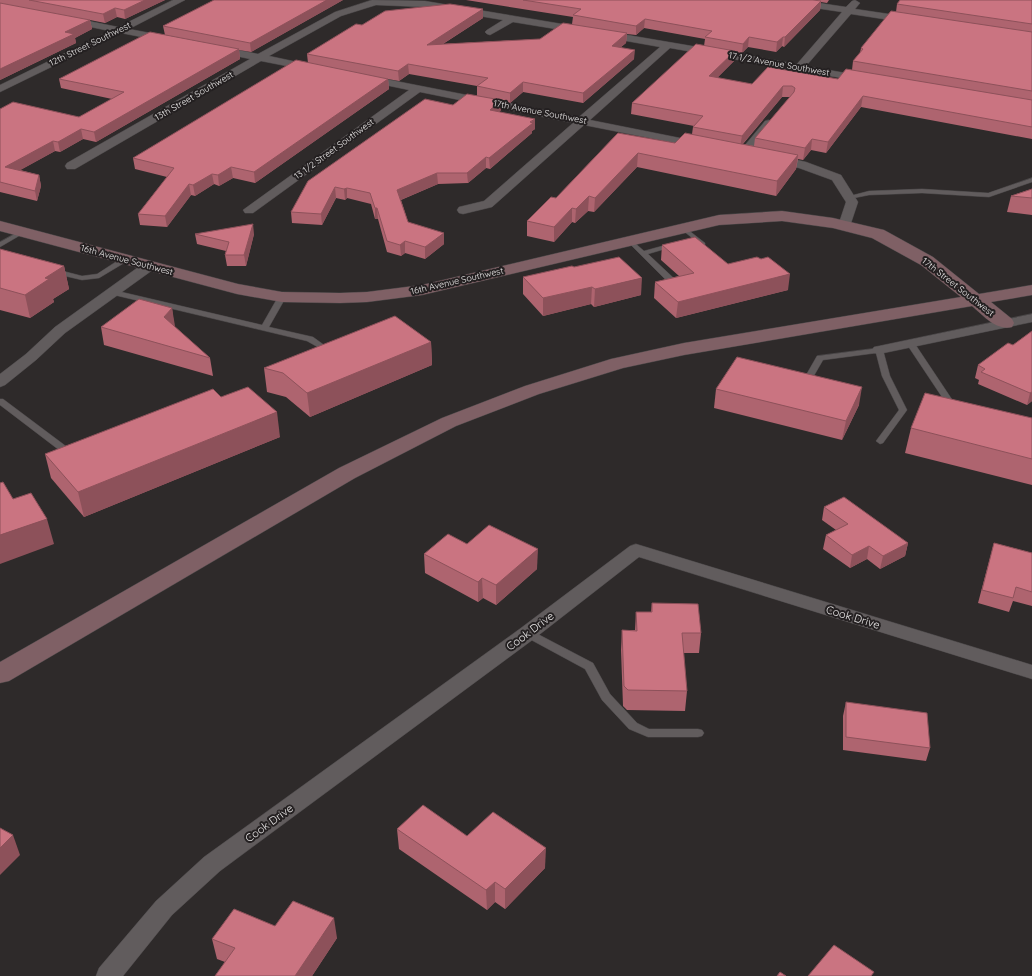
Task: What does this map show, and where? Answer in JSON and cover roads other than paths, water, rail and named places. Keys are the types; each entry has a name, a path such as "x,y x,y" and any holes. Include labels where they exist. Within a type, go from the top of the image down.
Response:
{"street":[{"name":"12th Street Southwest","path":"0,89 180,0"},
{"path":"781,0 919,21"},
{"path":"799,68 857,0"},
{"name":"17 1/2 Avenue Southwest","path":"317,25 338,14 374,1 425,4 877,81"},
{"path":"60,18 179,42"},
{"path":"490,32 511,19"},
{"name":"13th Street Southwest","path":"71,166 317,25"},
{"path":"463,210 488,204 668,45"},
{"path":"209,48 321,70"},
{"name":"17th Avenue Southwest","path":"351,76 419,88 713,147"},
{"name":"13 1/2 Street Southwest","path":"249,210 419,88"},
{"path":"778,112 740,153 802,165 837,178 852,202 844,226"},
{"name":"16th Avenue Southwest","path":"0,226 237,289 282,297 340,298 368,297 422,290 630,240 687,238 719,220 782,216 844,226"},
{"name":"17th Street Southwest","path":"844,226 878,234 927,261 1005,323"},
{"path":"0,382 31,357 60,330 149,266"},
{"path":"0,674 347,473 449,422 525,392 618,363 684,348 1032,290"},
{"path":"878,350 1032,318"},
{"name":"Cook Drive","path":"108,976 164,908 212,864 528,633 636,550 1032,672"}],"lane":[{"path":"849,197 869,193 922,191 989,194 1032,180"},
{"path":"0,245 22,232"},
{"path":"644,253 687,238 708,248"},
{"path":"630,240 678,287"},
{"path":"45,268 82,278 93,277 98,276 125,260"},
{"path":"113,292 310,339 320,349 337,342"},
{"path":"264,328 282,297"},
{"path":"910,343 955,410 963,412"},
{"path":"809,377 820,358 878,350 886,376 903,410 880,441"},
{"path":"0,401 66,451 80,445"},
{"path":"528,633 589,666 606,697 633,726 648,733 698,733"}]}
